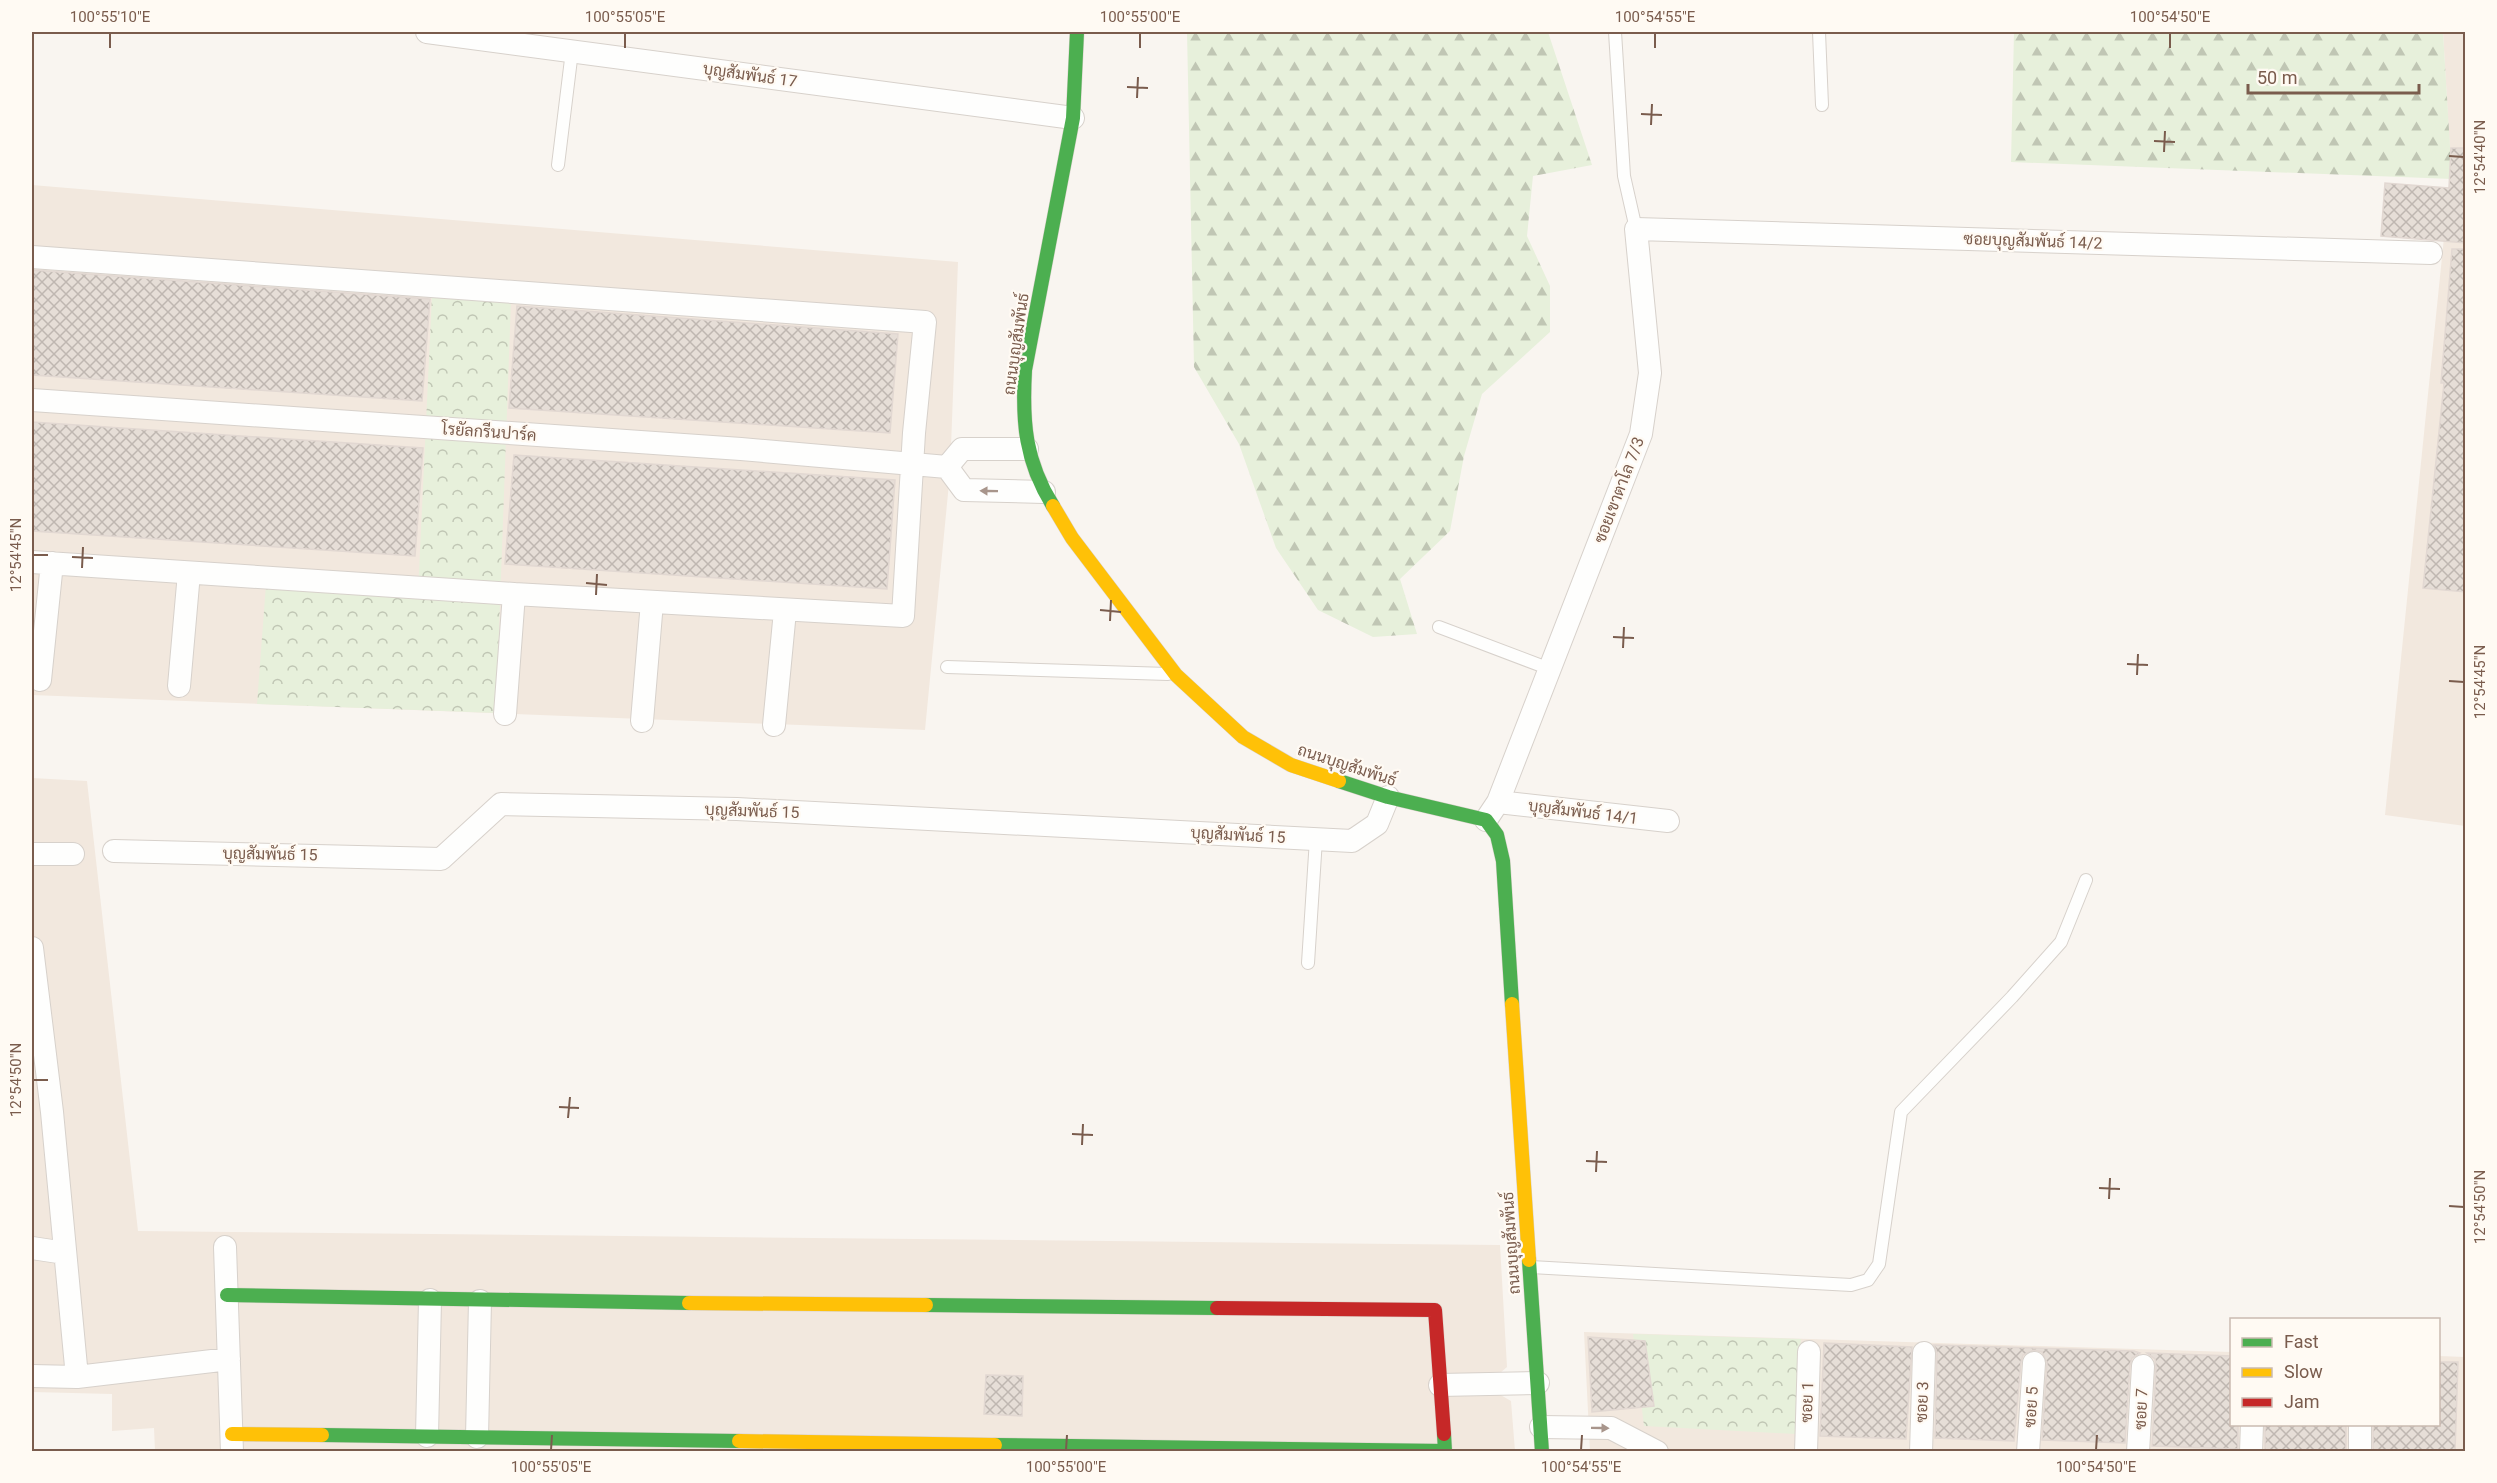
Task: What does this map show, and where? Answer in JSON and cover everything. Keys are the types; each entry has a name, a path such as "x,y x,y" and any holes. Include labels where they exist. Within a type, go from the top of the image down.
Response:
{"street":[{"name":"บุญสัมพันธ์ 17","path":"427,32 1073,118"},
{"name":"ถนนบุญสัมพันธ์","path":"1077,32 1073,118 1025,369 1023,409 1027,449 1044,492 1072,538 1176,675 1243,737 1291,765 1388,797 1492,811 1503,861 1542,1452"},
{"name":"ซอยบุญสัมพันธ์ 14/2","path":"1636,229 2431,253"},
{"name":"ซอยเขาตาโล 7/3","path":"1492,811 1641,434 1650,373 1636,229"},
{"path":"32,257 925,322 912,465 903,616 514,594 41,563 40,680"},
{"name":"โรยัลกรีนปาร์ค","path":"32,400 741,449 947,467"},
{"path":"1027,449 962,449 947,467 964,490 1044,492"},
{"path":"179,686 189,573"},
{"path":"505,714 514,594"},
{"path":"642,721 652,602"},
{"path":"774,725 785,610"},
{"name":"บุญสัมพันธ์ 15","path":"114,851 441,859 501,804 737,809 1352,841 1377,824 1388,797"},
{"name":"บุญสัมพันธ์ 14/1","path":"1492,811 1668,821"},
{"path":"32,854 73,854"},
{"path":"32,959 42,1110 65,1253 78,1377"},
{"path":"225,1246 232,1443 427,1436 1445,1451 1435,1310 480,1301 228,1295"},
{"path":"32,1248 65,1253"},
{"path":"427,1436 430,1300"},
{"path":"477,1437 480,1301"},
{"name":"ซอย 1","path":"1806,1452 1809,1352"},
{"name":"ซอย 3","path":"1921,1452 1924,1353"},
{"path":"32,1376 78,1377 229,1359"},
{"name":"ซอย 5","path":"2028,1452 2034,1362"},
{"name":"ซอย 7","path":"2138,1452 2143,1366"},
{"path":"1440,1385 1538,1383"},
{"path":"2251,1452 2252,1426"},
{"path":"2360,1426 2360,1452"},
{"path":"1541,1427 1611,1428 1657,1452"}],"lane":[{"name":"ซอยเขาตาโล 7/3","path":"1615,32 1624,176 1636,229"},
{"path":"1819,32 1822,105"},
{"path":"558,165 572,51"},
{"path":"1439,627 1550,669"},
{"path":"947,667 1176,675"},
{"path":"1308,963 1316,839"},
{"path":"1529,1267 1851,1285 1868,1280 1879,1264 1901,1112 2012,997 2061,942 2086,880"}],"shaded area":[{"path":"2443,32 2465,32 2465,826 2385,815 2451,169"},
{"path":"32,185 958,262 950,473 925,730 32,695"},
{"path":"32,778 87,781 138,1231 1500,1245 1507,1367 1485,1386 1511,1401 1515,1451 155,1451 154,1428 112,1431 112,1394 32,1392"},
{"path":"1584,1332 2230,1352 2230,1426 2440,1426 2440,1356 2465,1357 2465,1451 1590,1451"}],"green space":[{"path":"1187,32 1548,32 1592,165 1533,176 1527,236 1550,286 1550,332 1482,394 1464,456 1450,531 1400,579 1417,634 1373,637 1318,610 1276,548 1239,444 1194,367"},
{"path":"2014,32 2443,32 2452,179 2011,162"},
{"path":"432,295 511,301 496,713 257,704 266,584 418,593"},
{"path":"1633,1334 1801,1339 1795,1434 1644,1426"}],"building":[{"path":"2451,148 2466,148 2466,243 2381,236 2385,183 2449,188"},
{"path":"2452,249 2466,249 2466,592 2423,588 2444,383 2441,383"},
{"path":"32,270 430,299 422,401 32,375"},
{"path":"517,306 898,334 890,433 509,408"},
{"path":"32,422 423,448 415,556 32,531"},
{"path":"514,455 895,480 887,589 505,564"},
{"path":"1588,1337 1645,1341 1654,1406 1592,1412"},
{"path":"1824,1343 1912,1347 1906,1439 1820,1436"},
{"path":"1934,1345 2140,1353 2132,1358 2130,1365 2125,1443 2042,1440 2047,1363 2042,1352 2034,1350 2023,1355 2021,1362 2014,1441 1935,1438 1937,1353"},
{"path":"2147,1353 2230,1356 2230,1426 2238,1426 2238,1449 2152,1446 2155,1359"},
{"path":"2440,1362 2458,1362 2455,1452 2373,1452 2373,1426 2440,1426"},
{"path":"986,1375 1023,1376 1022,1416 984,1414"},
{"path":"2265,1426 2346,1426 2346,1452 2265,1451"}],"traffic: fast":[{"path":"1053,506 1036,473 1027,441 1024,407 1025,370 1073,118 1077,32"},
{"path":"1339,781 1388,797 1486,820 1497,835 1503,861 1512,1004"},
{"path":"1529,1260 1542,1452"},
{"path":"227,1295 689,1303"},
{"path":"926,1305 1217,1308"},
{"path":"995,1445 1445,1451 1444,1434"},
{"path":"322,1435 739,1441"}],"traffic: slow":[{"path":"1053,506 1072,538 1176,675 1243,737 1291,765 1339,781"},
{"path":"1512,1004 1529,1260"},
{"path":"689,1303 926,1305"},
{"path":"232,1434 322,1435"},
{"path":"739,1441 995,1445"}],"traffic: jam":[{"path":"1217,1308 1435,1310 1444,1434"}]}
